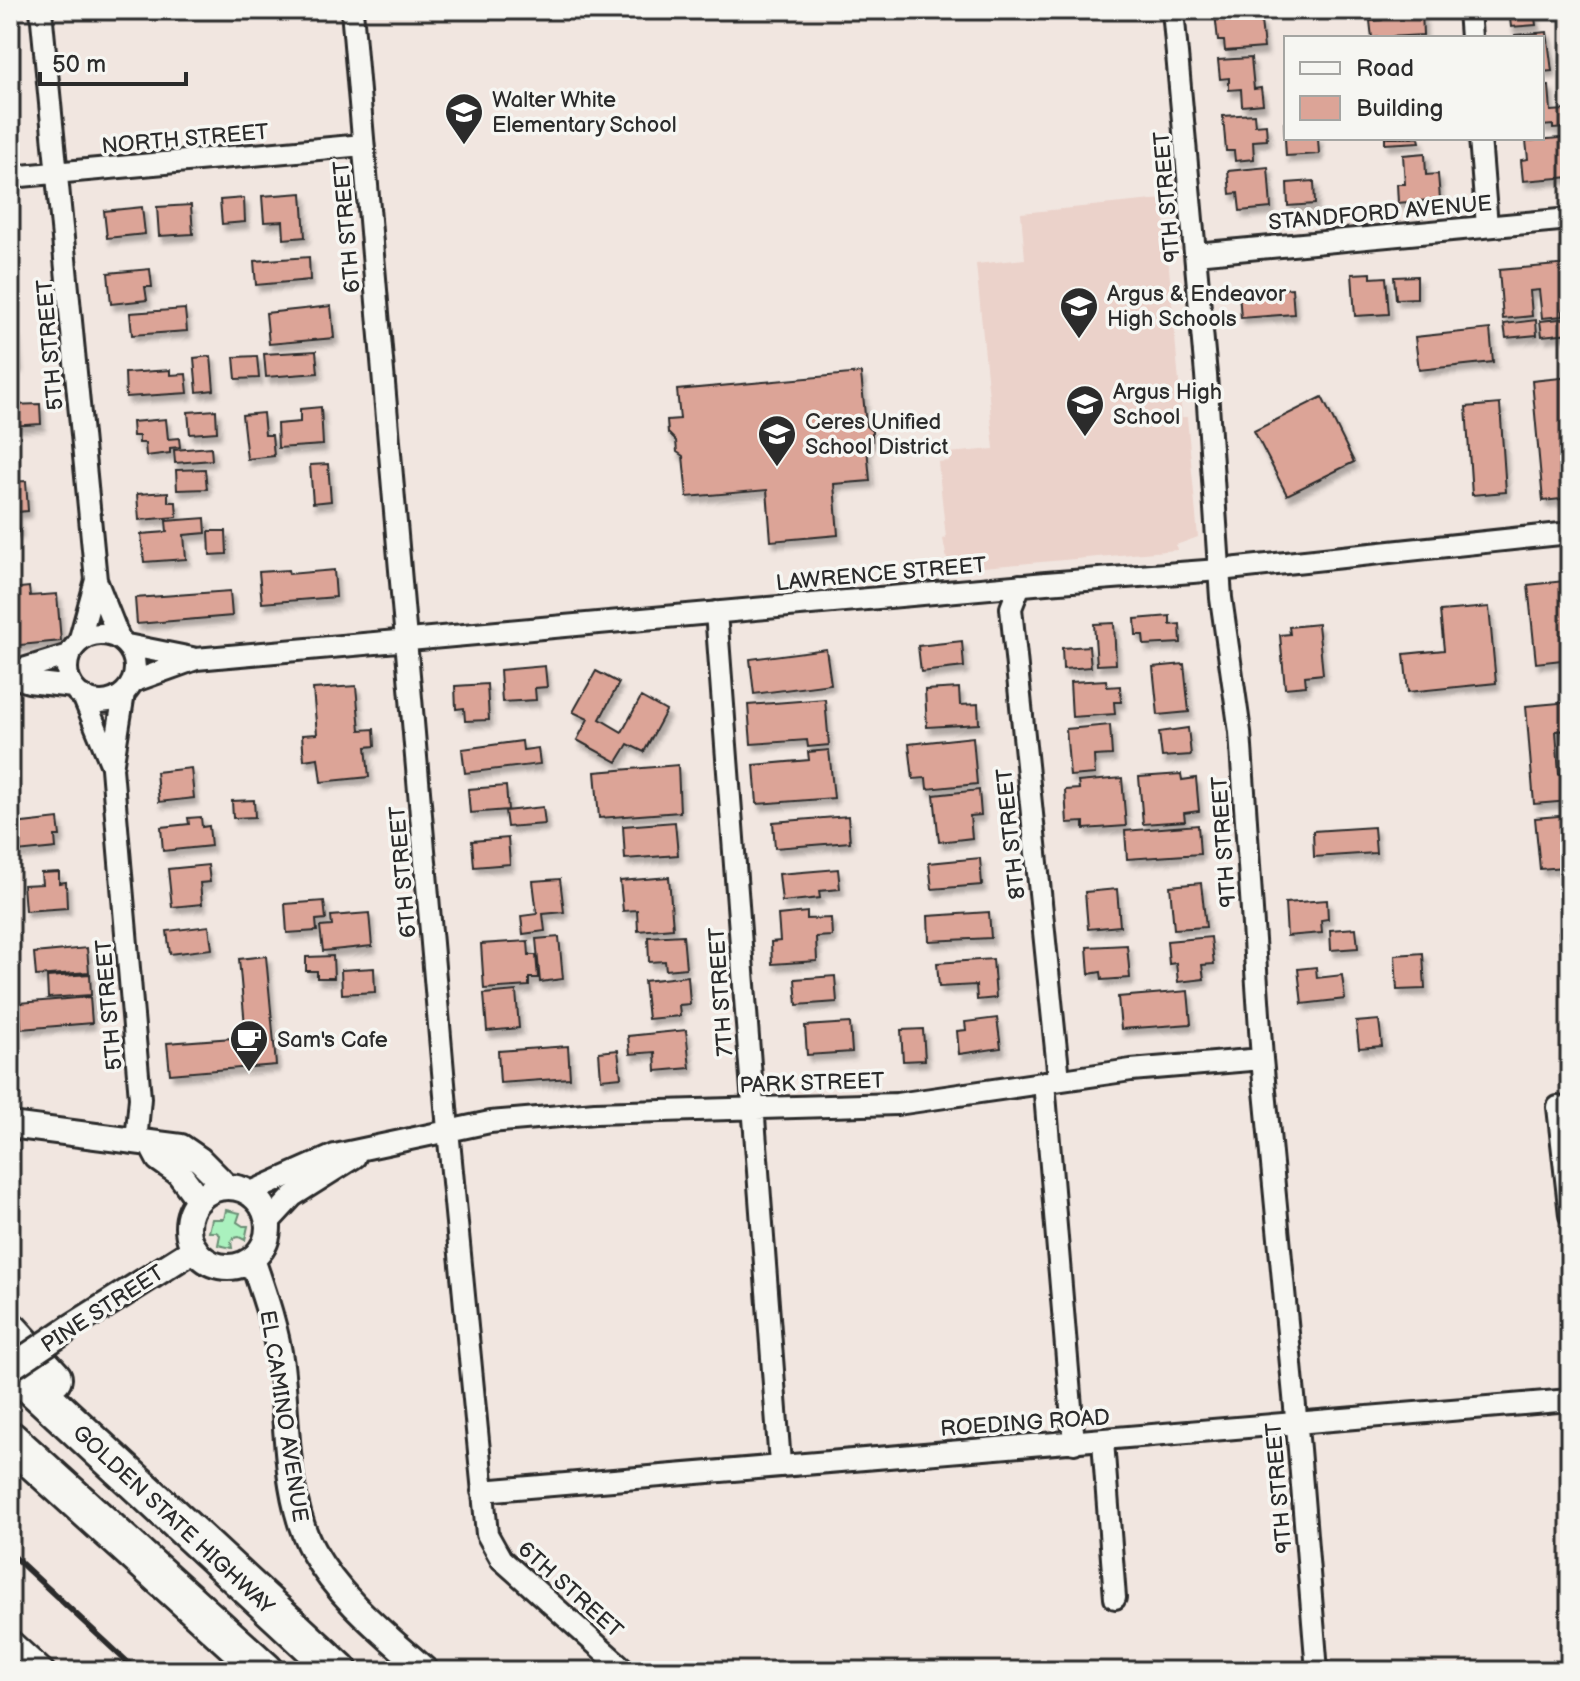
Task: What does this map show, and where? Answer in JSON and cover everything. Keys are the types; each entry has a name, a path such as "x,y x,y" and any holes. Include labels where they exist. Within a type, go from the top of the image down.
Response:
{"highway":[{"path":"10,1331 180,1524"},
{"name":"GOLDEN STATE HIGHWAY","path":"10,1367 339,1671"},
{"path":"14,1445 265,1671"}],"street":[{"name":"5TH STREET","path":"41,10 96,580 123,641"},
{"name":"6TH STREET","path":"352,10 448,1130 487,1534 501,1559 626,1671"},
{"name":"9TH STREET","path":"1173,10 1206,375 1221,598 1240,732 1262,1059 1317,1671"},
{"path":"1469,10 1471,36"},
{"path":"1480,140 1487,226"},
{"name":"NORTH STREET","path":"10,177 363,145"},
{"name":"STANDFORD AVENUE","path":"1195,254 1570,219"},
{"name":"LAWRENCE STREET","path":"128,688 196,659 1219,570 1570,533"},
{"name":"5TH STREET","path":"74,648 96,580"},
{"name":"8TH STREET","path":"1020,585 1011,608 1052,1080 1074,1443"},
{"name":"7TH STREET","path":"716,612 780,1464"},
{"path":"109,634 123,641 134,657 136,671 128,688 106,701 96,701 78,692 10,675 74,648 92,635 109,634"},
{"name":"LAWRENCE STREET","path":"123,641 196,659"},
{"path":"74,648 68,674 78,692"},
{"name":"5TH STREET","path":"128,688 112,768 144,1143"},
{"name":"5TH STREET","path":"78,692 112,768"},
{"name":"PARK STREET","path":"238,1190 335,1155 448,1130 544,1116 897,1104 1052,1080 1262,1059"},
{"path":"1558,1107 1570,1215"},
{"path":"10,1125 181,1147 200,1160 262,1206 268,1223 266,1241 252,1259 227,1267 213,1264 195,1249 188,1234 189,1220 199,1200 213,1190 238,1190"},
{"path":"144,1143 179,1173 199,1200"},
{"name":"PARK STREET","path":"268,1223 293,1196 364,1150"},
{"name":"PINE STREET","path":"10,1367 195,1249"},
{"name":"EL CAMINO AVENUE","path":"252,1259 272,1317 281,1363 293,1483 304,1533 340,1592 426,1671"},
{"name":"ROEDING ROAD","path":"482,1491 1570,1400"},
{"path":"1103,1441 1115,1598"},
{"path":"10,1640 44,1671"}],"shaded area":[{"name":"Argus & Endeavor High Schools","path":"1163,199 1182,417 1187,417 1198,537 1176,545 1177,550 949,570 943,539 946,538 938,462 949,461 948,453 994,449 976,264 1025,259 1021,213"}],"green space":[{"path":"226,1210 240,1213 237,1222 248,1226 245,1240 234,1238 232,1248 218,1245 220,1235 209,1232 212,1219 224,1219"}],"building":[{"path":"1246,10 1247,22 1261,21 1264,48 1225,51 1224,41 1218,41 1215,13"},
{"path":"1382,10 1422,10 1423,35 1372,36 1370,21 1382,20"},
{"path":"1509,10 1534,10 1536,25 1511,27"},
{"path":"1547,32 1552,71 1544,72 1544,36 1515,35"},
{"path":"1251,58 1254,89 1261,88 1263,104 1242,106 1241,89 1229,90 1229,78 1220,79 1218,60"},
{"path":"1544,86 1549,86 1551,111 1565,110 1566,128 1553,129 1553,125 1544,126"},
{"path":"1254,114 1255,125 1266,124 1267,140 1253,141 1254,159 1235,161 1234,151 1226,151 1223,116"},
{"path":"1570,137 1570,177 1523,181 1521,160 1528,159 1526,141"},
{"path":"1285,140 1318,140 1319,154 1286,156"},
{"path":"1385,140 1420,142 1385,144"},
{"path":"1425,153 1426,175 1438,174 1440,199 1398,203 1397,184 1405,184 1403,155"},
{"path":"1268,167 1271,208 1240,211 1238,193 1230,194 1228,171"},
{"path":"1314,181 1315,204 1288,206 1287,183"},
{"path":"302,193 305,237 284,239 283,221 264,222 262,196"},
{"path":"244,198 245,222 222,224 220,200"},
{"path":"191,205 193,234 159,236 157,207"},
{"path":"142,207 145,234 107,238 104,211"},
{"path":"309,257 310,280 256,285 254,261"},
{"path":"1570,264 1570,308 1563,309 1563,316 1542,318 1539,290 1530,291 1532,316 1503,319 1499,270"},
{"path":"150,269 152,287 145,287 147,300 111,304 108,273"},
{"path":"1371,273 1371,278 1386,277 1389,314 1355,316 1352,274"},
{"path":"1417,276 1417,298 1396,299 1394,277"},
{"path":"1292,288 1294,314 1241,318 1239,292"},
{"path":"331,306 334,338 269,344 266,313"},
{"path":"185,309 187,331 132,335 130,313"},
{"path":"1570,318 1570,333 1542,336 1540,321"},
{"path":"1536,320 1537,335 1506,338 1504,324"},
{"path":"1490,329 1493,362 1419,370 1415,337"},
{"path":"15,332 18,366 10,366 10,333"},
{"path":"316,351 318,373 266,377 264,354"},
{"path":"211,356 214,390 197,392 194,358"},
{"path":"257,356 259,378 236,379 234,357"},
{"path":"170,370 170,375 186,374 188,393 126,397 125,373"},
{"name":"Ceres Unified School District","path":"861,373 866,426 872,431 872,442 867,447 870,481 834,484 838,535 771,541 767,490 687,497 683,456 677,452 676,441 668,433 667,420 680,419 677,390"},
{"path":"1570,377 1570,498 1543,501 1532,381"},
{"path":"1322,397 1354,462 1287,495 1254,431"},
{"path":"40,404 41,424 10,426 10,405"},
{"path":"1500,404 1506,492 1472,495 1466,407"},
{"path":"321,407 323,445 278,448 277,424 300,422 300,409"},
{"path":"216,410 217,432 190,434 188,412"},
{"path":"263,413 265,435 272,435 274,456 247,459 242,415"},
{"path":"166,419 168,439 179,438 180,447 170,448 170,453 146,456 145,443 139,443 139,436 133,436 132,422"},
{"path":"211,447 212,460 175,463 174,450"},
{"path":"328,464 331,501 313,503 310,465"},
{"path":"205,469 207,489 177,490 176,470"},
{"path":"26,481 28,511 17,512 19,532 10,533 10,482"},
{"path":"168,492 168,502 176,502 177,517 139,520 137,494"},
{"path":"205,518 206,533 184,535 186,559 144,562 141,534 167,532 166,521"},
{"path":"209,531 226,531 227,554 210,555"},
{"path":"288,570 289,574 334,570 336,597 262,603 259,572"},
{"path":"1564,581 1570,659 1536,663 1528,585"},
{"path":"29,587 30,596 57,594 61,641 10,646 10,589"},
{"path":"230,591 232,616 137,624 135,598"},
{"path":"1489,607 1496,683 1408,692 1404,654 1444,650 1440,611"},
{"path":"1170,616 1170,625 1180,624 1181,643 1144,645 1143,635 1136,635 1135,619"},
{"path":"1114,623 1116,664 1097,665 1094,624"},
{"path":"1318,624 1323,674 1305,676 1306,686 1285,688 1280,635 1290,634 1289,627"},
{"path":"962,641 964,667 921,672 918,646"},
{"path":"1089,646 1091,667 1063,669 1062,648"},
{"path":"826,649 831,684 754,694 750,659"},
{"path":"1184,664 1189,712 1158,715 1153,667"},
{"path":"545,666 547,687 535,688 536,700 502,702 500,670"},
{"path":"596,671 619,683 600,719 622,732 641,697 666,711 644,752 628,744 617,762 577,740 588,719 573,712"},
{"path":"1106,680 1107,687 1120,686 1121,702 1114,702 1115,714 1072,717 1070,682"},
{"path":"487,684 489,720 465,721 464,708 456,709 455,686"},
{"path":"356,686 360,730 374,729 375,746 366,747 369,777 321,782 318,758 304,760 302,735 317,734 313,689"},
{"path":"959,688 960,705 978,704 979,724 927,727 925,690"},
{"path":"825,699 829,745 808,747 807,740 751,744 748,705"},
{"path":"1570,702 1570,730 1556,731 1559,774 1570,773 1570,801 1534,804 1526,706"},
{"path":"1110,725 1112,755 1094,756 1095,774 1070,776 1066,729"},
{"path":"1188,728 1191,755 1162,757 1159,732"},
{"path":"973,737 977,784 927,789 926,778 913,779 909,744"},
{"path":"522,741 523,750 538,748 540,764 465,773 462,749"},
{"path":"829,750 834,798 757,804 754,765 809,760 808,752"},
{"path":"678,765 680,812 599,818 595,772"},
{"path":"191,768 194,798 159,802 156,772"},
{"path":"1181,774 1182,780 1196,778 1199,811 1184,813 1185,821 1143,824 1139,777"},
{"path":"1122,778 1126,826 1084,829 1084,822 1067,823 1065,790 1079,789 1078,782"},
{"path":"506,786 508,810 470,813 468,789"},
{"path":"979,790 981,815 970,816 972,838 939,842 934,795"},
{"path":"254,800 255,817 233,818 232,801"},
{"path":"543,807 545,824 507,827 505,811"},
{"path":"1570,815 1570,844 1562,845 1564,867 1540,869 1535,818"},
{"path":"848,816 850,842 775,848 773,822"},
{"path":"201,817 202,827 209,826 211,846 163,851 161,827 189,824 188,818"},
{"path":"58,819 60,836 55,836 56,848 17,852 14,824"},
{"path":"675,822 678,855 625,859 623,826"},
{"path":"1198,825 1200,854 1127,859 1125,831"},
{"path":"1374,827 1376,853 1314,857 1313,831"},
{"path":"508,838 510,864 474,867 472,841"},
{"path":"980,858 982,885 932,889 929,863"},
{"path":"208,865 210,882 200,883 202,904 172,907 168,869"},
{"path":"838,869 840,889 819,891 820,898 782,902 779,874"},
{"path":"59,872 59,883 66,882 67,908 25,911 23,885 42,884 41,873"},
{"path":"669,877 673,928 638,931 637,910 623,911 620,881"},
{"path":"560,879 564,912 543,914 545,931 523,934 521,916 537,914 533,881"},
{"path":"1201,883 1206,927 1174,929 1170,886"},
{"path":"1117,889 1120,926 1088,929 1085,892"},
{"path":"1327,900 1328,919 1321,920 1322,933 1287,936 1285,903"},
{"path":"324,901 326,919 316,920 317,931 287,933 285,904"},
{"path":"807,912 807,919 831,918 832,936 816,937 817,961 772,964 771,942 780,941 778,915"},
{"path":"989,912 991,938 929,941 928,916"},
{"path":"369,913 372,946 323,951 320,927 332,926 331,916"},
{"path":"209,926 212,949 170,954 167,931"},
{"path":"1356,928 1358,948 1331,950 1330,930"},
{"path":"1570,931 1570,971 1566,971 1565,948 1560,948 1559,932"},
{"path":"683,935 686,968 666,970 665,961 649,962 648,937"},
{"path":"559,937 563,979 540,982 536,939"},
{"path":"1211,937 1214,964 1202,965 1204,979 1178,982 1176,963 1169,964 1167,941"},
{"path":"528,941 529,955 536,955 538,978 529,978 529,986 484,989 481,944"},
{"path":"1127,945 1130,978 1102,980 1101,972 1089,974 1087,947"},
{"path":"87,948 89,972 36,976 34,953"},
{"path":"1423,953 1425,989 1397,990 1395,955"},
{"path":"266,956 276,1065 170,1074 167,1043 246,1037 239,959"},
{"path":"333,956 334,978 317,978 317,971 306,971 306,957"},
{"path":"993,959 996,998 977,1000 976,985 939,987 937,963"},
{"path":"1316,967 1317,978 1342,975 1345,999 1302,1004 1298,969"},
{"path":"374,968 375,992 342,994 341,970"},
{"path":"90,974 91,995 48,998 47,977"},
{"path":"688,976 690,1004 679,1005 680,1016 648,1019 644,981"},
{"path":"835,976 837,1002 797,1005 795,979"},
{"path":"516,991 519,1028 487,1031 484,994"},
{"path":"1188,991 1191,1024 1121,1029 1118,997"},
{"path":"90,997 92,1023 21,1029 19,1003"},
{"path":"997,1018 1001,1048 959,1054 957,1031 966,1030 965,1022"},
{"path":"1379,1020 1382,1046 1359,1048 1356,1022"},
{"path":"850,1023 852,1052 807,1055 805,1026"},
{"path":"923,1029 925,1060 903,1061 901,1030"},
{"path":"686,1030 690,1068 656,1071 655,1052 630,1054 628,1036"},
{"path":"568,1046 570,1078 500,1083 498,1051"},
{"path":"618,1050 621,1077 601,1079 599,1052"}],"railway":[{"path":"10,1553 137,1671"}],"place":[{"name":"Walter White Elementary School","path":"464,146"},
{"name":"Argus & Endeavor High Schools","path":"1079,340"},
{"name":"Argus High School","path":"1085,438"},
{"name":"Ceres Unified School District","path":"777,468"},
{"name":"Sam's Cafe","path":"249,1073"}]}
